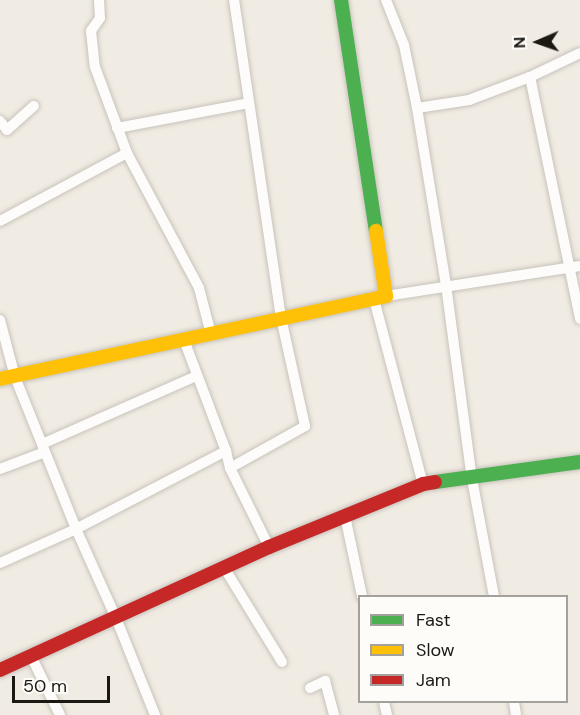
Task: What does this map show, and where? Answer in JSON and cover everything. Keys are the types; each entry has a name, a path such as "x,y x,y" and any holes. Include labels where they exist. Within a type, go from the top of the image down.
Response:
{"street":[{"path":"99,0 100,18 91,31 95,67 127,153 199,288 211,334"},
{"path":"230,468 305,426 281,318 234,0"},
{"path":"341,0 380,297 423,484"},
{"path":"386,0 404,45 417,108 446,285 472,479 494,595"},
{"path":"417,108 469,100 530,77 580,53"},
{"path":"530,77 575,267 580,319"},
{"path":"117,128 249,103"},
{"path":"0,121 7,130 34,106"},
{"path":"0,222 127,153"},
{"path":"0,380 380,297 446,285 575,267"},
{"path":"0,320 15,377 76,529 116,618 155,715"},
{"path":"184,340 226,451 230,468 269,548"},
{"path":"0,469 196,376"},
{"path":"0,563 76,529 226,451"},
{"path":"0,670 269,548 423,484 472,479 580,462"},
{"path":"345,516 362,595"},
{"path":"225,569 282,662"},
{"path":"31,656 60,715"},
{"path":"310,688 325,681 334,715"}],"traffic: fast":[{"path":"341,0 376,231"},
{"path":"435,482 580,462"}],"traffic: slow":[{"path":"0,379 386,296 376,231"}],"traffic: jam":[{"path":"0,670 269,547 423,484 435,482"}]}
